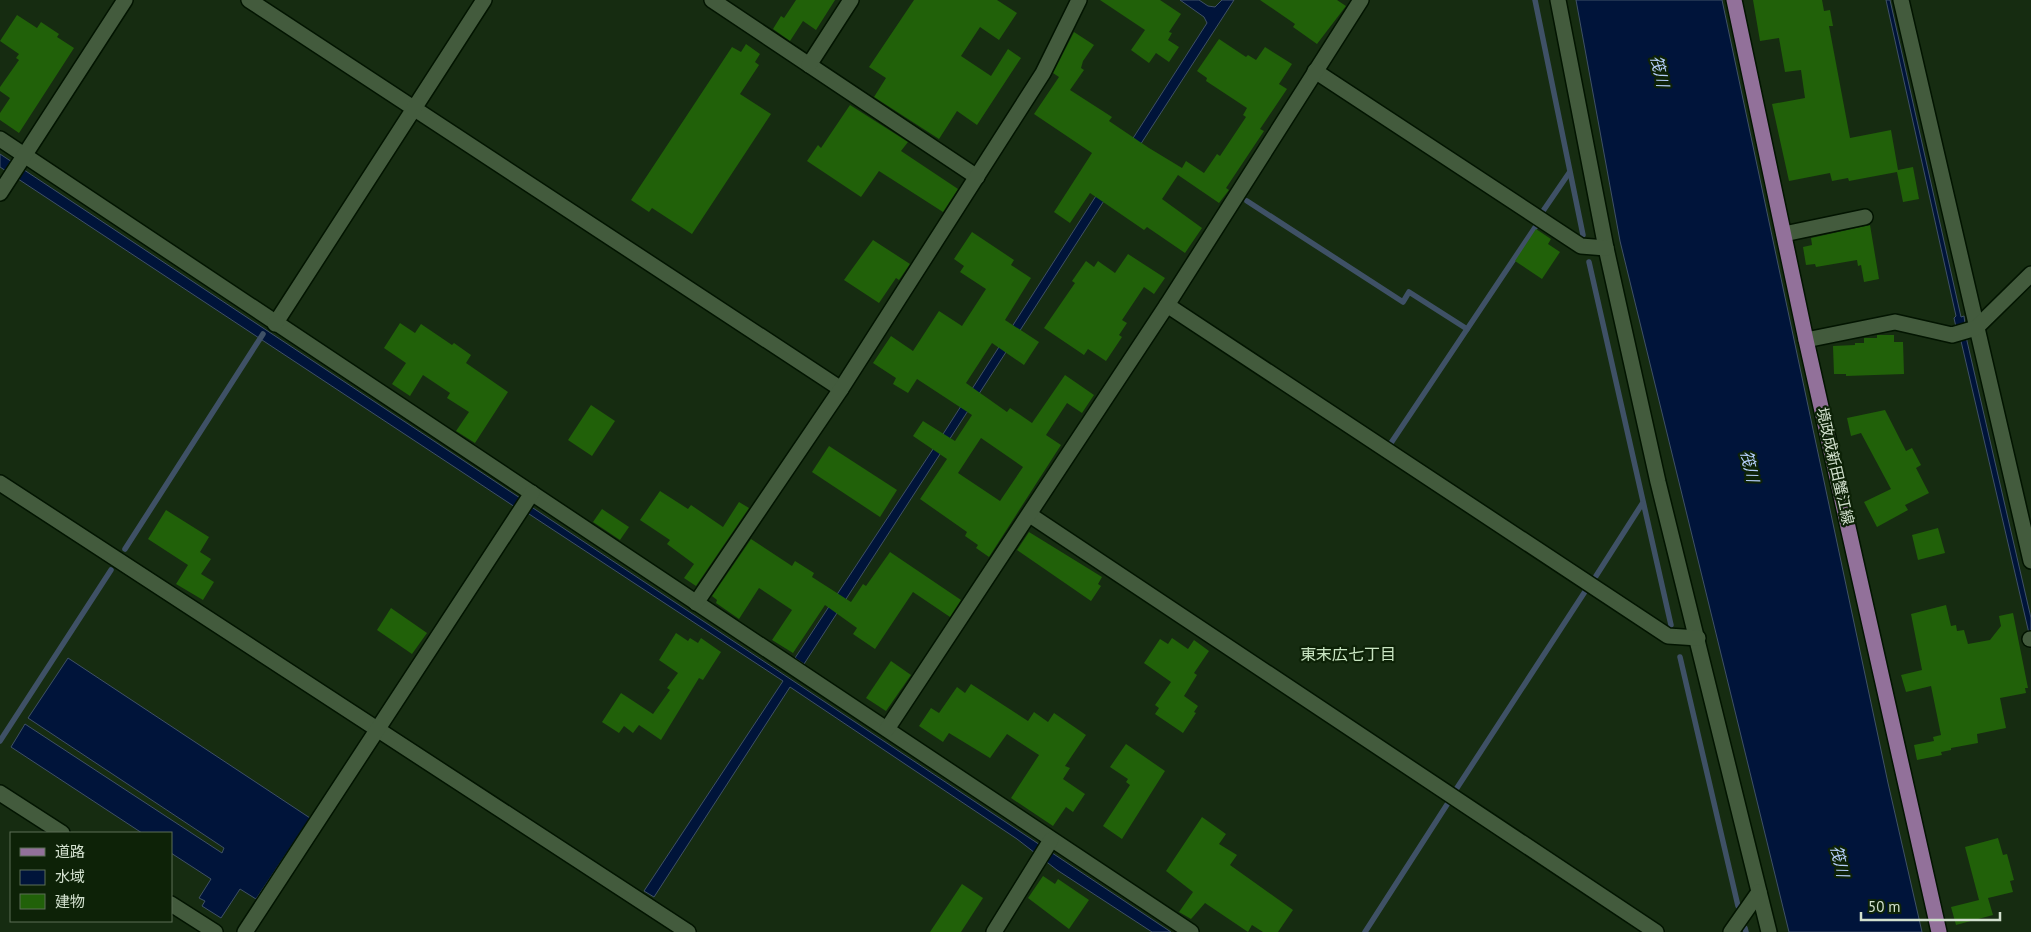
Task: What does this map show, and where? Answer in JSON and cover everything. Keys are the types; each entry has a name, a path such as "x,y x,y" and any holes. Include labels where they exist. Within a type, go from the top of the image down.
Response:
{"main road":[{"name":"境政成新田蟹江線","path":"1734,0 1806,340 1939,932"}],"street":[{"path":"1,191 126,0"},
{"path":"249,0 841,389"},
{"path":"276,324 484,0"},
{"path":"809,65 850,0"},
{"path":"696,603 841,389 1043,73 1079,0"},
{"path":"887,729 1167,305 1361,0"},
{"path":"1558,0 1606,248 1658,482 1769,932"},
{"path":"1901,0 2031,561"},
{"path":"721,2 809,65 976,177"},
{"path":"1315,71 1581,246 1606,248"},
{"path":"0,139 23,157 887,729 1046,849 1191,932"},
{"path":"1784,234 1865,218"},
{"path":"1806,340 1895,322 1952,335 1976,328 2031,274"},
{"path":"1167,305 1668,636 1698,638"},
{"path":"0,483 688,932"},
{"path":"245,932 379,730 532,493"},
{"path":"1030,515 1656,932"},
{"path":"0,794 60,832"},
{"path":"994,932 1046,849"},
{"path":"1731,932 1759,892"},
{"path":"172,905 216,932"}],"water":[{"path":"1180,0 1199,0 1208,6 1215,7 1222,0 1234,0 804,664 795,658 945,431 1207,23 1204,17"},
{"name":"筏川","path":"1576,0 1722,0 1888,783 1922,932 1789,932 1620,241"},
{"path":"1886,0 1890,0 1961,317 1964,316 1967,341 2031,618 2031,642 1961,341 1959,341 1954,318 1956,316"},
{"path":"0,154 520,498 515,507 0,167"},
{"path":"530,506 1171,932 1152,932 1057,870 1017,839 790,687 654,897 644,891 783,681 526,512"},
{"path":"68,658 310,818 256,899 240,889 221,918 202,906 205,901 199,898 211,879 172,854 172,832 140,832 11,747 25,724 222,853 224,848 28,718"}],"building":[{"path":"796,0 835,0 816,30 803,21 790,41 773,29 781,16 784,18"},
{"path":"914,0 997,0 1017,13 999,40 980,27 961,56 991,76 1008,49 1021,58 977,125 957,111 939,139 874,97 886,78 869,67"},
{"path":"1100,0 1160,0 1181,14 1169,32 1172,33 1168,40 1179,47 1169,62 1156,53 1149,63 1131,50 1145,30"},
{"path":"1260,0 1337,0 1346,6 1317,44 1293,27 1295,24"},
{"path":"1753,0 1822,0 1824,11 1830,10 1833,26 1829,26 1850,138 1891,130 1898,170 1913,167 1919,199 1903,202 1897,172 1849,181 1848,178 1832,181 1830,173 1789,181 1772,104 1805,98 1801,70 1785,72 1779,38 1760,41"},
{"path":"17,15 37,28 41,22 59,34 57,37 74,48 19,133 0,120 0,113 10,98 0,91 0,87 19,60 16,58 19,54 0,41"},
{"path":"1074,32 1094,45 1083,61 1081,68 1084,70 1070,90 1112,117 1109,121 1149,148 1182,168 1186,161 1204,173 1217,154 1220,156 1246,117 1243,115 1247,108 1206,81 1207,78 1197,71 1219,39 1246,57 1248,55 1256,60 1265,47 1292,64 1279,84 1287,89 1260,129 1264,131 1226,188 1229,190 1219,203 1178,175 1162,199 1202,228 1185,253 1147,227 1144,230 1090,193 1070,223 1054,212 1092,153 1034,114 1059,77 1053,73"},
{"path":"746,44 760,54 755,62 759,65 740,94 771,114 692,234 652,208 649,212 631,200 732,47 741,52"},
{"path":"850,105 908,142 901,151 958,189 943,212 879,171 861,197 807,161 818,145 821,148"},
{"path":"1870,225 1879,279 1864,282 1861,265 1858,266 1857,260 1816,267 1815,264 1806,265 1803,247 1812,245 1811,238"},
{"path":"1536,229 1551,239 1548,244 1560,252 1542,279 1515,261"},
{"path":"972,232 1014,260 1011,265 1031,278 1005,320 1039,342 1024,365 992,343 966,383 1007,412 1010,408 1032,423 1065,375 1094,395 1082,413 1067,403 1046,435 1061,445 989,557 976,548 978,545 965,536 967,532 920,499 947,459 913,436 923,421 955,441 972,415 917,379 908,393 893,384 896,378 873,363 891,336 913,351 939,311 962,326 986,289 960,272 964,266 954,259","holes":["981,438 1023,467 1000,501 958,473"]},
{"path":"873,240 910,264 899,280 896,278 879,303 844,280"},
{"path":"1128,254 1165,278 1154,294 1144,287 1122,320 1127,323 1119,335 1122,337 1106,361 1088,349 1084,355 1044,328 1075,283 1072,281 1086,261 1094,267 1098,261 1115,273"},
{"path":"400,323 415,333 421,324 452,345 454,343 471,355 466,363 508,392 475,443 456,431 469,412 447,398 450,393 423,375 410,396 392,384 406,363 384,348"},
{"path":"1877,335 1894,335 1894,342 1903,342 1904,374 1846,376 1846,374 1834,374 1833,346 1864,343 1864,338 1877,338"},
{"path":"591,405 615,421 592,456 568,440"},
{"path":"1885,410 1906,451 1912,448 1921,465 1916,468 1929,493 1905,505 1908,510 1877,527 1864,502 1891,489 1861,433 1851,436 1847,418"},
{"path":"829,446 897,490 880,517 812,472"},
{"path":"660,491 688,509 691,505 723,527 739,502 749,508 696,586 684,578 694,564 667,544 670,540 640,520"},
{"path":"602,509 629,527 620,540 593,522"},
{"path":"166,510 209,537 200,552 211,559 201,574 214,582 203,600 176,584 188,565 148,539"},
{"path":"1938,528 1945,553 1918,560 1912,535"},
{"path":"1029,532 1102,577 1098,584 1101,586 1091,601 1017,550"},
{"path":"751,539 792,566 795,561 814,573 812,577 851,602 863,584 866,586 890,552 961,600 950,617 913,592 875,649 853,634 857,628 825,605 793,653 772,640 792,610 759,588 739,619 716,603 717,600 712,596"},
{"path":"1946,605 1951,626 1956,625 1957,631 1964,630 1968,644 1990,640 2001,626 1999,616 2013,613 2028,688 2025,688 2026,693 2000,698 2006,728 1977,734 1978,743 1951,748 1951,750 1941,752 1942,755 1917,760 1914,745 1934,741 1933,737 1941,735 1931,686 1906,692 1901,675 1922,670 1911,614"},
{"path":"391,608 427,633 412,654 377,630"},
{"path":"676,633 688,641 690,638 698,643 701,638 721,652 703,680 699,678 661,740 639,725 633,733 624,726 619,733 602,722 621,693 653,714 670,690 667,688 678,673 659,660"},
{"path":"1172,638 1188,649 1194,640 1209,651 1194,673 1197,675 1184,696 1198,706 1194,712 1196,713 1183,733 1155,714 1159,708 1155,705 1171,682 1144,663 1160,639 1168,644"},
{"path":"891,661 911,675 886,711 866,698"},
{"path":"971,684 1028,721 1034,712 1048,722 1054,713 1086,735 1065,766 1070,768 1063,779 1085,794 1073,812 1066,807 1053,826 1011,798 1039,755 1007,734 990,758 949,733 943,742 919,726 931,708 939,713 957,687 965,693"},
{"path":"1126,744 1165,771 1122,839 1103,826 1130,785 1126,782 1128,779 1110,767"},
{"path":"1202,817 1226,834 1219,844 1237,855 1230,865 1293,910 1278,932 1263,932 1252,925 1248,932 1205,903 1191,919 1179,912 1193,892 1166,871"},
{"path":"1998,838 2003,855 2007,854 2014,880 2010,881 2013,892 1988,898 1993,915 1956,925 1951,907 1979,900 1965,847"},
{"path":"1043,876 1055,884 1058,879 1089,900 1069,929 1028,898"},
{"path":"962,884 983,898 961,932 930,932"}],"waterway":[{"path":"1535,0 1583,235"},
{"path":"1543,211 1569,173"},
{"path":"1247,201 1403,302 1409,292 1467,329"},
{"path":"1391,443 1536,226"},
{"path":"1589,262 1671,625"},
{"path":"125,549 263,334"},
{"path":"1596,576 1642,504"},
{"path":"0,741 111,570"},
{"path":"1455,791 1586,590"},
{"path":"1680,657 1738,906"},
{"path":"1365,932 1448,803"},
{"path":"1745,928 1746,932"}],"district":[{"name":"東末広七丁目","path":"1348,654"}]}
